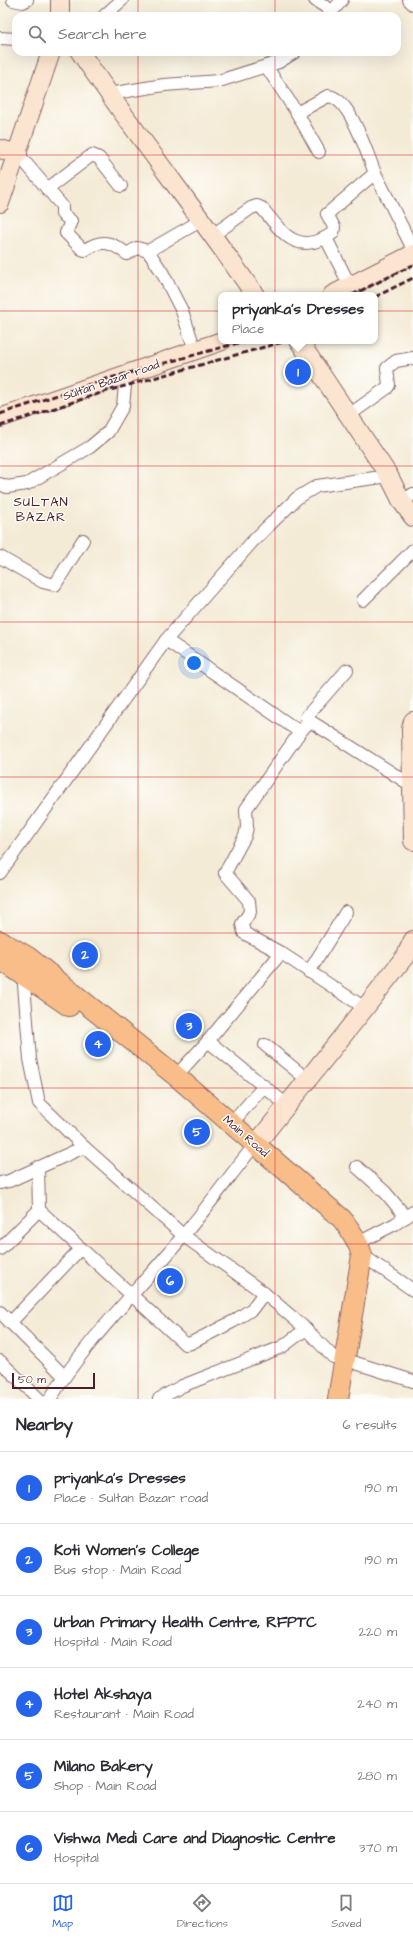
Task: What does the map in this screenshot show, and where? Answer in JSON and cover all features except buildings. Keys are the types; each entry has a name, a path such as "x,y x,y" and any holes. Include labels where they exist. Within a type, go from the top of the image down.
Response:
{"main road":[{"name":"Main Road","path":"0,941 25,965 342,1219 360,1249 338,1358 328,1399"},
{"name":"Main Road","path":"0,959 25,965 176,1076 232,1123 253,1148 335,1227 345,1243 349,1256 338,1358 338,1399"}],"street":[{"path":"13,0 23,2 27,0"},
{"path":"108,12 122,0"},
{"path":"315,0 328,12"},
{"path":"332,12 342,0"},
{"path":"409,0 413,4"},
{"path":"0,38 12,39"},
{"path":"0,203 18,154 50,56"},
{"path":"83,56 253,292"},
{"path":"109,94 164,85 219,81 279,62 289,56"},
{"path":"266,66 297,113 319,152"},
{"path":"297,113 328,96 337,98 341,101 356,127 375,173 413,249"},
{"path":"0,149 18,154 62,206 62,214 71,221 66,232 82,249 86,250 98,244 114,244 127,254 137,248 148,250 202,220"},
{"path":"47,189 92,156 99,158 121,186"},
{"path":"213,235 251,208 257,206 262,208 291,240 302,244 313,244 333,233 334,227 327,214 375,173"},
{"path":"326,238 350,286"},
{"path":"148,250 162,272 182,311 195,350"},
{"path":"338,292 413,254"},
{"name":"Sultan Bazar road","path":"0,418 218,342"},
{"path":"300,344 389,476 408,498 413,517"},
{"path":"349,415 387,388 387,368 396,361 413,358"},
{"path":"0,484 7,487 27,484 90,447 108,432 123,406 126,375"},
{"path":"0,873 166,640 252,542 296,498 317,486 389,476"},
{"path":"0,557 43,582 55,585 83,540"},
{"path":"363,600 413,550"},
{"path":"166,640 300,732"},
{"path":"347,670 307,716 307,719 411,785"},
{"path":"310,721 300,732 246,809 247,827 245,836 225,873 250,901 250,912 242,924 244,933 281,953 365,1008"},
{"path":"413,721 411,729 413,841"},
{"path":"309,972 346,912"},
{"path":"50,1399 64,1376 131,1295 184,1236 411,951"},
{"path":"176,1076 281,953"},
{"path":"25,965 30,1058 39,1103 84,1147 184,1236 264,1293 338,1358 413,1381"},
{"path":"208,1040 288,1106"},
{"path":"265,1045 308,1080"},
{"path":"232,1123 264,1086"},
{"path":"0,1183 9,1181 84,1147"},
{"path":"0,1249 39,1210 38,1167"},
{"path":"357,1167 409,1215 360,1249 413,1290"},
{"path":"39,1210 185,1344 188,1344 234,1321 252,1309 264,1293"},
{"path":"10,1323 81,1248"},
{"path":"0,1312 64,1376"},
{"path":"159,1399 182,1386 282,1347 306,1329"},
{"path":"0,1361 39,1399"}],"railway":[{"path":"358,292 413,265"},
{"path":"378,296 413,278"},
{"path":"0,414 103,380 234,344"},
{"path":"0,426 107,391 275,344"}],"place":[{"name":"priyanka's Dresses","path":"298,372"},
{"name":"Koti Women's College","path":"85,955"},
{"name":"Urban Primary Health Centre, RFPTC","path":"189,1026"},
{"name":"Hotel Akshaya","path":"98,1044"},
{"name":"Milano Bakery","path":"197,1132"},
{"name":"Vishwa Medi Care and Diagnostic Centre","path":"170,1281"}],"district":[{"name":"SULTAN BAZAR","path":"41,508"}]}
